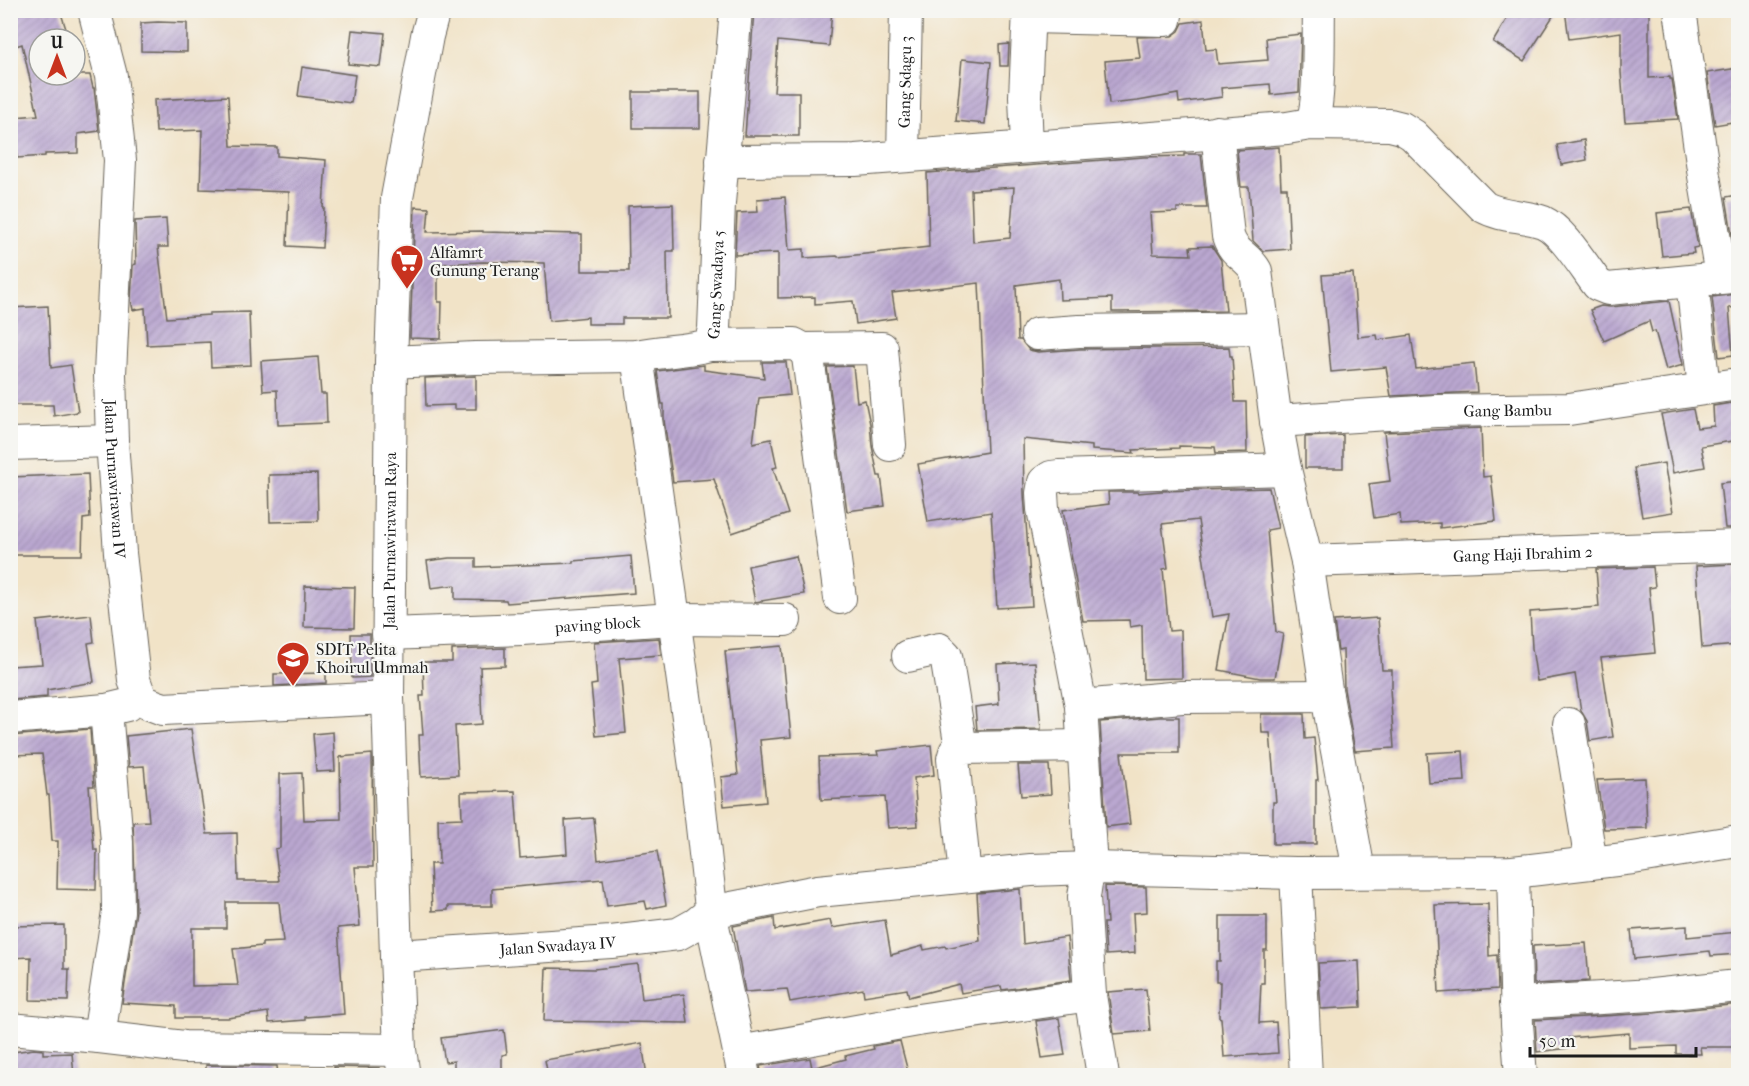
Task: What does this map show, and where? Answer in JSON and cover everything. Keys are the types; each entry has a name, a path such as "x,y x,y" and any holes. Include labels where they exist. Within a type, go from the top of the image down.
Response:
{"street":[{"name":"Jalan Purnawirawan IV","path":"94,10 111,76 120,160 110,374 112,441 120,553 134,680 142,700"},
{"name":"Jalan Purnawirawan Raya","path":"402,1063 396,956 388,698 391,362 397,198 427,36 434,10"},
{"name":"Gang Swadaya 5","path":"391,362 475,358 637,356 691,350 710,345 714,329 722,161 736,10"},
{"name":"Gang Sdagu 3","path":"903,156 906,10"},
{"path":"1027,147 1025,96 1029,14 1165,20 1167,10"},
{"path":"1310,124 1314,120 1317,89 1319,10"},
{"path":"1680,10 1700,156 1719,264 1723,273 1735,276"},
{"path":"722,161 855,160 1287,128 1310,124 1390,125 1402,128 1413,135 1484,207 1492,211 1543,222 1558,233 1598,285 1608,289 1735,276"},
{"path":"1217,132 1228,236 1237,253 1249,260 1256,271 1276,421 1307,561 1327,696 1359,872"},
{"path":"1692,282 1704,388"},
{"path":"1037,334 1079,331 1263,328"},
{"path":"710,345 794,344 803,349 808,357 840,598"},
{"path":"803,349 882,348 890,445"},
{"path":"637,356 698,781 711,912 741,1064 918,1020 1090,995"},
{"name":"Gang Bambu","path":"1276,421 1436,411 1569,409 1738,384"},
{"path":"10,444 112,441"},
{"path":"1103,1076 1090,995 1084,897 1091,868 1082,706 1044,509 1042,493 1044,482 1051,477 1059,476 1285,469"},
{"name":"Gang Haji Ibrahim 2","path":"1307,561 1738,546"},
{"name":"paving block","path":"388,634 522,629 674,619 785,620"},
{"path":"908,656 939,649 946,656 961,748"},
{"path":"1082,706 1182,697 1327,696"},
{"path":"10,718 106,710 142,700 163,709 388,698"},
{"path":"99,1037 118,911 117,842 106,710"},
{"path":"1569,724 1591,863"},
{"path":"965,876 953,759 955,752 961,748 1083,746"},
{"path":"711,912 818,891 1031,870 1091,868 1296,873 1513,872 1738,841"},
{"path":"1513,872 1516,1003 1521,1076"},
{"path":"1296,873 1305,1076"},
{"name":"Jalan Swadaya IV","path":"396,956 611,942 678,934 711,912"},
{"path":"1516,1003 1652,995 1738,986"},
{"path":"10,1029 184,1047 402,1063"}],"building":[{"path":"10,10 60,10 65,27 27,27 27,66 22,44 10,48"},
{"path":"754,10 832,10 829,46 778,41 774,92 799,92 799,136 745,136"},
{"path":"1512,10 1557,10 1524,61 1493,42"},
{"path":"1565,10 1649,10 1649,78 1670,77 1672,79 1678,119 1625,122 1621,32 1569,39"},
{"path":"1203,20 1206,50 1216,49 1218,64 1268,60 1266,38 1301,34 1299,92 1271,95 1270,84 1221,88 1222,97 1179,103 1178,94 1109,104 1105,61 1140,58 1137,37 1172,36 1179,31 1183,23"},
{"path":"141,23 187,23 187,52 141,51"},
{"path":"352,30 385,33 381,67 348,64"},
{"path":"1009,44 1008,66 1000,66 999,45"},
{"path":"962,59 991,62 985,124 956,121"},
{"path":"302,67 355,75 351,103 298,96"},
{"path":"1738,68 1738,121 1715,125 1707,73"},
{"path":"87,75 90,75 94,88 99,131 78,134 78,153 17,158 15,117 38,115 32,87 87,87"},
{"path":"633,92 700,92 700,128 633,128"},
{"path":"228,96 231,146 277,147 277,156 326,160 322,248 287,246 289,192 200,189 202,130 156,132 154,100"},
{"path":"1584,140 1587,160 1561,165 1557,145"},
{"path":"1279,147 1281,188 1287,188 1290,249 1263,251 1253,241 1249,187 1241,187 1237,150"},
{"path":"1184,154 1201,154 1207,208 1177,208 1177,212 1150,213 1153,254 1191,255 1190,247 1212,246 1221,260 1226,311 1112,312 1112,298 1060,300 1059,279 1016,285 1018,340 1021,340 1029,350 1038,352 1080,349 1229,347 1230,356 1232,356 1235,402 1246,402 1247,452 1216,453 1215,447 1179,446 1179,448 1133,450 1134,453 1092,450 1092,446 1023,439 1024,494 1032,606 997,608 991,512 928,522 918,464 987,452 979,283 892,293 896,318 856,324 853,301 815,304 815,297 778,298 778,253 735,255 737,213 758,212 757,199 785,197 789,250 804,249 804,258 838,257 929,247 927,173 1184,156","holes":["1014,187 1010,238 973,242 971,190"]},
{"path":"1738,195 1738,239 1733,240 1726,197"},
{"path":"673,204 674,251 667,251 668,318 622,318 622,324 588,324 588,317 549,321 544,263 438,264 438,302 442,302 441,339 410,338 415,207 429,208 427,232 582,234 582,271 629,271 628,206"},
{"path":"1691,209 1698,247 1693,248 1694,253 1662,256 1657,213"},
{"path":"166,219 168,247 158,247 167,318 209,315 209,313 249,312 251,365 211,367 210,342 147,345 145,308 133,310 131,300 133,265 136,264 135,221"},
{"path":"1353,273 1358,337 1377,335 1378,340 1411,335 1416,369 1474,363 1477,392 1391,396 1386,367 1331,372 1322,275"},
{"path":"1736,294 1738,307 1729,308 1733,355 1719,357 1712,297"},
{"path":"1669,301 1683,365 1666,370 1655,331 1652,332 1649,321 1604,341 1590,310 1601,306"},
{"path":"48,306 51,368 71,365 78,412 54,416 53,405 12,405 10,308"},
{"path":"318,357 321,394 326,394 327,423 278,425 277,390 263,391 261,361"},
{"path":"762,362 786,362 790,395 759,398 753,443 771,439 777,467 773,468 788,514 732,533 714,479 673,482 664,420 664,404 662,404 657,371 704,365 704,370 764,378"},
{"path":"853,366 857,402 865,400 885,506 847,511 827,367"},
{"path":"476,376 476,409 454,409 454,405 426,406 425,378"},
{"path":"1738,402 1738,440 1701,446 1705,467 1673,473 1661,414 1693,409 1697,428 1714,426 1713,406"},
{"path":"1481,428 1483,477 1491,476 1496,521 1440,528 1440,523 1401,525 1400,514 1374,518 1369,484 1390,481 1384,432"},
{"path":"1343,435 1343,468 1305,468 1305,437"},
{"path":"1664,463 1673,512 1642,517 1634,468"},
{"path":"88,474 90,518 83,519 82,555 10,555 10,477"},
{"path":"317,474 318,521 270,522 269,475"},
{"path":"1738,481 1738,528 1725,528 1720,483"},
{"path":"1269,488 1278,528 1267,530 1276,632 1283,634 1275,678 1260,678 1219,670 1229,614 1212,617 1198,520 1162,524 1168,568 1163,569 1169,631 1181,630 1182,678 1143,679 1142,625 1130,627 1129,620 1083,621 1063,510 1109,504 1108,492"},
{"path":"631,556 634,593 507,603 506,600 455,599 455,585 431,588 427,561 476,558 476,567 573,563 573,561"},
{"path":"796,556 804,594 755,602 748,566"},
{"path":"1735,564 1738,645 1702,648 1696,566"},
{"path":"1653,567 1655,587 1649,588 1655,653 1601,658 1613,737 1590,741 1587,721 1581,711 1575,674 1537,681 1530,612 1599,607 1596,569"},
{"path":"305,586 355,587 354,628 304,627"},
{"path":"91,615 94,642 88,643 94,682 47,690 47,697 10,700 10,666 42,664 37,621"},
{"path":"1378,618 1382,670 1392,670 1392,688 1390,688 1394,748 1355,751 1344,689 1343,650 1338,651 1334,621"},
{"path":"351,634 370,634 370,677 352,678"},
{"path":"659,638 661,655 619,658 626,733 596,736 591,685 597,684 594,642"},
{"path":"782,646 791,737 760,740 766,802 724,806 721,777 738,775 725,651"},
{"path":"505,648 505,666 480,667 482,724 455,726 458,775 421,777 419,735 423,735 420,696 424,696 423,662 452,662 452,650"},
{"path":"1035,662 1041,729 977,730 975,707 999,704 997,664"},
{"path":"326,673 326,683 274,686 274,674"},
{"path":"1261,714 1304,714 1305,739 1314,738 1318,780 1316,780 1316,844 1273,844 1273,802 1276,802 1270,733 1262,733"},
{"path":"1179,717 1179,753 1121,753 1130,824 1106,827 1100,722"},
{"path":"90,729 94,786 89,786 94,850 97,850 96,890 57,889 58,841 52,841 49,795 47,795 42,754 10,755 10,736"},
{"path":"191,729 207,834 237,833 238,881 279,881 275,849 280,848 280,774 302,773 304,820 341,819 340,757 372,754 373,867 355,867 360,926 338,928 344,1014 269,1023 268,1012 228,1018 176,1018 176,1006 122,1003 136,911 133,822 149,821 144,766 129,767 126,736","holes":["226,902 279,902 283,942 262,943 262,946 233,949 238,985 192,986 192,928 226,928"]},
{"path":"333,732 335,771 316,772 313,734"},
{"path":"931,745 934,775 914,778 918,826 888,828 885,797 821,800 819,757 878,755 877,751"},
{"path":"1463,751 1465,781 1429,783 1427,753"},
{"path":"1018,765 1049,765 1051,794 1021,796"},
{"path":"1645,778 1647,828 1604,829 1597,780"},
{"path":"515,791 520,858 567,854 565,820 594,818 598,860 657,851 666,905 647,909 645,901 607,906 603,879 492,889 492,906 448,906 448,910 432,911 430,864 439,864 438,819 462,818 461,792"},
{"path":"1105,886 1146,887 1147,912 1133,913 1135,953 1106,955"},
{"path":"1020,889 1023,944 1067,937 1071,980 1002,990 1001,986 961,993 959,984 909,997 907,989 864,996 863,989 790,1002 787,989 745,992 733,926 774,918 775,930 830,920 832,928 885,920 891,955 923,946 924,950 945,946 946,948 980,941 977,893"},
{"path":"1488,904 1489,956 1497,955 1498,989 1439,993 1435,905"},
{"path":"1220,916 1267,916 1267,950 1264,950 1264,983 1261,983 1259,1023 1276,1022 1278,1053 1224,1057 1221,1018 1219,1017 1220,982 1216,982 1216,961 1220,961"},
{"path":"64,925 64,969 69,969 68,1001 30,1000 31,957 10,958 10,926"},
{"path":"1687,926 1687,937 1738,932 1738,954 1711,956 1710,951 1634,959 1631,930"},
{"path":"1586,943 1589,981 1534,984 1533,946"},
{"path":"1359,961 1361,1007 1321,1009 1318,963"},
{"path":"638,964 642,999 684,994 688,1023 544,1021 546,968 594,969"},
{"path":"1146,989 1150,1031 1114,1034 1108,992"},
{"path":"1738,1005 1738,1047 1700,1047 1701,1054 1676,1054 1676,1046 1629,1048 1629,1033 1568,1038 1569,1048 1537,1052 1535,1020 1653,1013"},
{"path":"1059,1018 1065,1055 1042,1058 1036,1021"},
{"path":"504,1030 507,1054 502,1055 502,1076 454,1076 454,1061 445,1062 441,1038"},
{"path":"900,1041 909,1076 762,1076 760,1066 810,1058 812,1068 846,1059 845,1056 874,1049 873,1046"},
{"path":"642,1043 647,1076 548,1076 545,1060"},
{"path":"43,1050 43,1054 72,1053 74,1076 15,1076 13,1052"},
{"path":"206,1065 277,1066 278,1076 206,1076"},
{"path":"334,1067 380,1068 380,1076 335,1076"}],"place":[{"name":"Alfamrt Gunung Terang","path":"407,290"},
{"name":"SDIT Pelita Khoirul Ummah","path":"293,687"}]}
